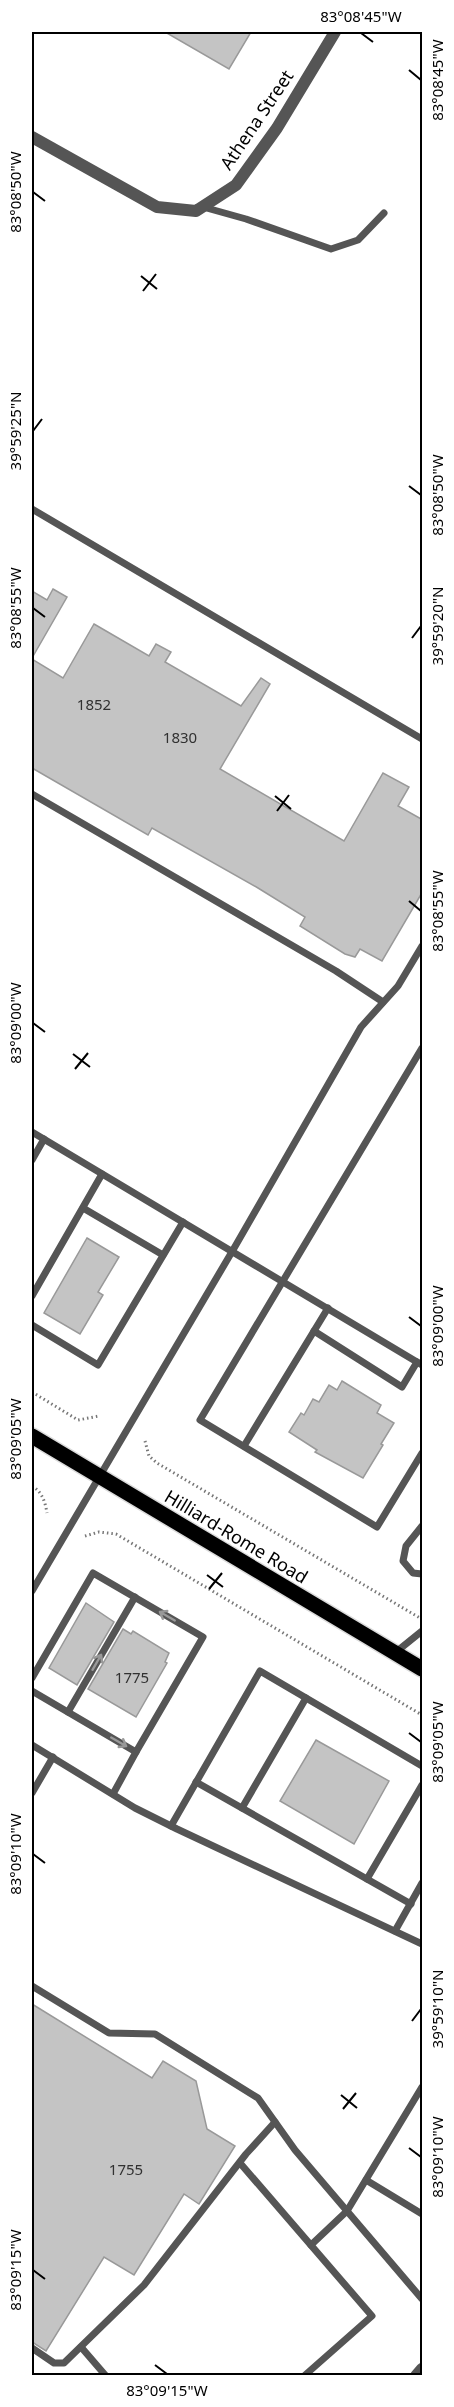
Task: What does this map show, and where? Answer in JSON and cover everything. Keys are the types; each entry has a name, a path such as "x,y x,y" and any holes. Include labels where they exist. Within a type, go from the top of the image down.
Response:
{"main road":[{"name":"Hilliard-Rome Road","path":"32,1437 423,1669"}],"street":[{"name":"Athena Street","path":"203,207 236,185 277,128 335,32"},
{"path":"32,137 158,207 196,211 203,207"},
{"path":"416,2376 423,2369"}],"lane":[{"path":"203,207 246,219 331,249 358,240 384,213"},
{"path":"32,509 423,739"},
{"path":"32,794 336,971 383,1002"},
{"path":"32,1591 361,1027 398,986 423,946"},
{"path":"423,1048 200,1420 377,1527 423,1453"},
{"path":"32,1132 420,1363 402,1387 314,1331"},
{"path":"32,1160 44,1139"},
{"path":"32,1296 102,1174"},
{"path":"83,1208 163,1255"},
{"path":"32,1325 98,1365 183,1222"},
{"path":"244,1446 328,1308"},
{"path":"423,1526 406,1546 403,1561 413,1573 423,1574"},
{"path":"32,1678 93,1573 203,1637 113,1794"},
{"path":"68,1712 135,1597"},
{"path":"396,1653 423,1631"},
{"path":"171,1826 260,1671 423,1766"},
{"path":"32,1691 136,1752"},
{"path":"242,1808 306,1698"},
{"path":"32,1745 171,1826 423,1944"},
{"path":"32,1793 53,1758"},
{"path":"196,1782 411,1904"},
{"path":"367,1879 423,1785"},
{"path":"395,1931 423,1883"},
{"path":"32,1986 109,2033 155,2034 258,2098 347,2211 423,2299"},
{"path":"311,2245 347,2211 423,2087"},
{"path":"32,2348 54,2363 64,2363 144,2285 275,2122"},
{"path":"240,2163 372,2316 304,2376"},
{"path":"366,2180 423,2214"},
{"path":"81,2347 106,2376"}],"path":[{"path":"32,1392 78,1420 99,1416"},
{"path":"145,1441 149,1456 157,1463 423,1620"},
{"path":"32,1486 39,1490 47,1513"},
{"path":"85,1536 99,1532 116,1533 423,1715"}],"building":[{"path":"165,32 251,32 229,69"},
{"path":"53,589 67,597 32,658 32,591 47,600"},
{"path":"94,624 149,656 156,644 171,652 165,662 241,706 261,678 270,684 220,769 344,841 383,773 409,787 398,806 423,820 423,891 382,961 360,949 355,957 345,954 300,926 305,917 258,888 152,828 148,835 32,768 32,659 63,678"},
{"path":"87,1238 119,1257 98,1292 103,1295 80,1334 44,1313"},
{"path":"342,1381 381,1405 377,1413 394,1423 363,1478 315,1452 317,1450 289,1432 301,1413 304,1415 313,1399 319,1402 329,1385 337,1390"},
{"path":"86,1603 114,1622 77,1685 49,1668"},
{"path":"123,1629 131,1634 133,1631 169,1653 165,1662 167,1663 136,1717 88,1689"},
{"path":"316,1740 389,1781 354,1844 280,1801"},
{"path":"32,2004 152,2078 163,2061 196,2081 207,2129 235,2146 199,2204 184,2194 134,2275 104,2257 46,2351 32,2342"}]}
